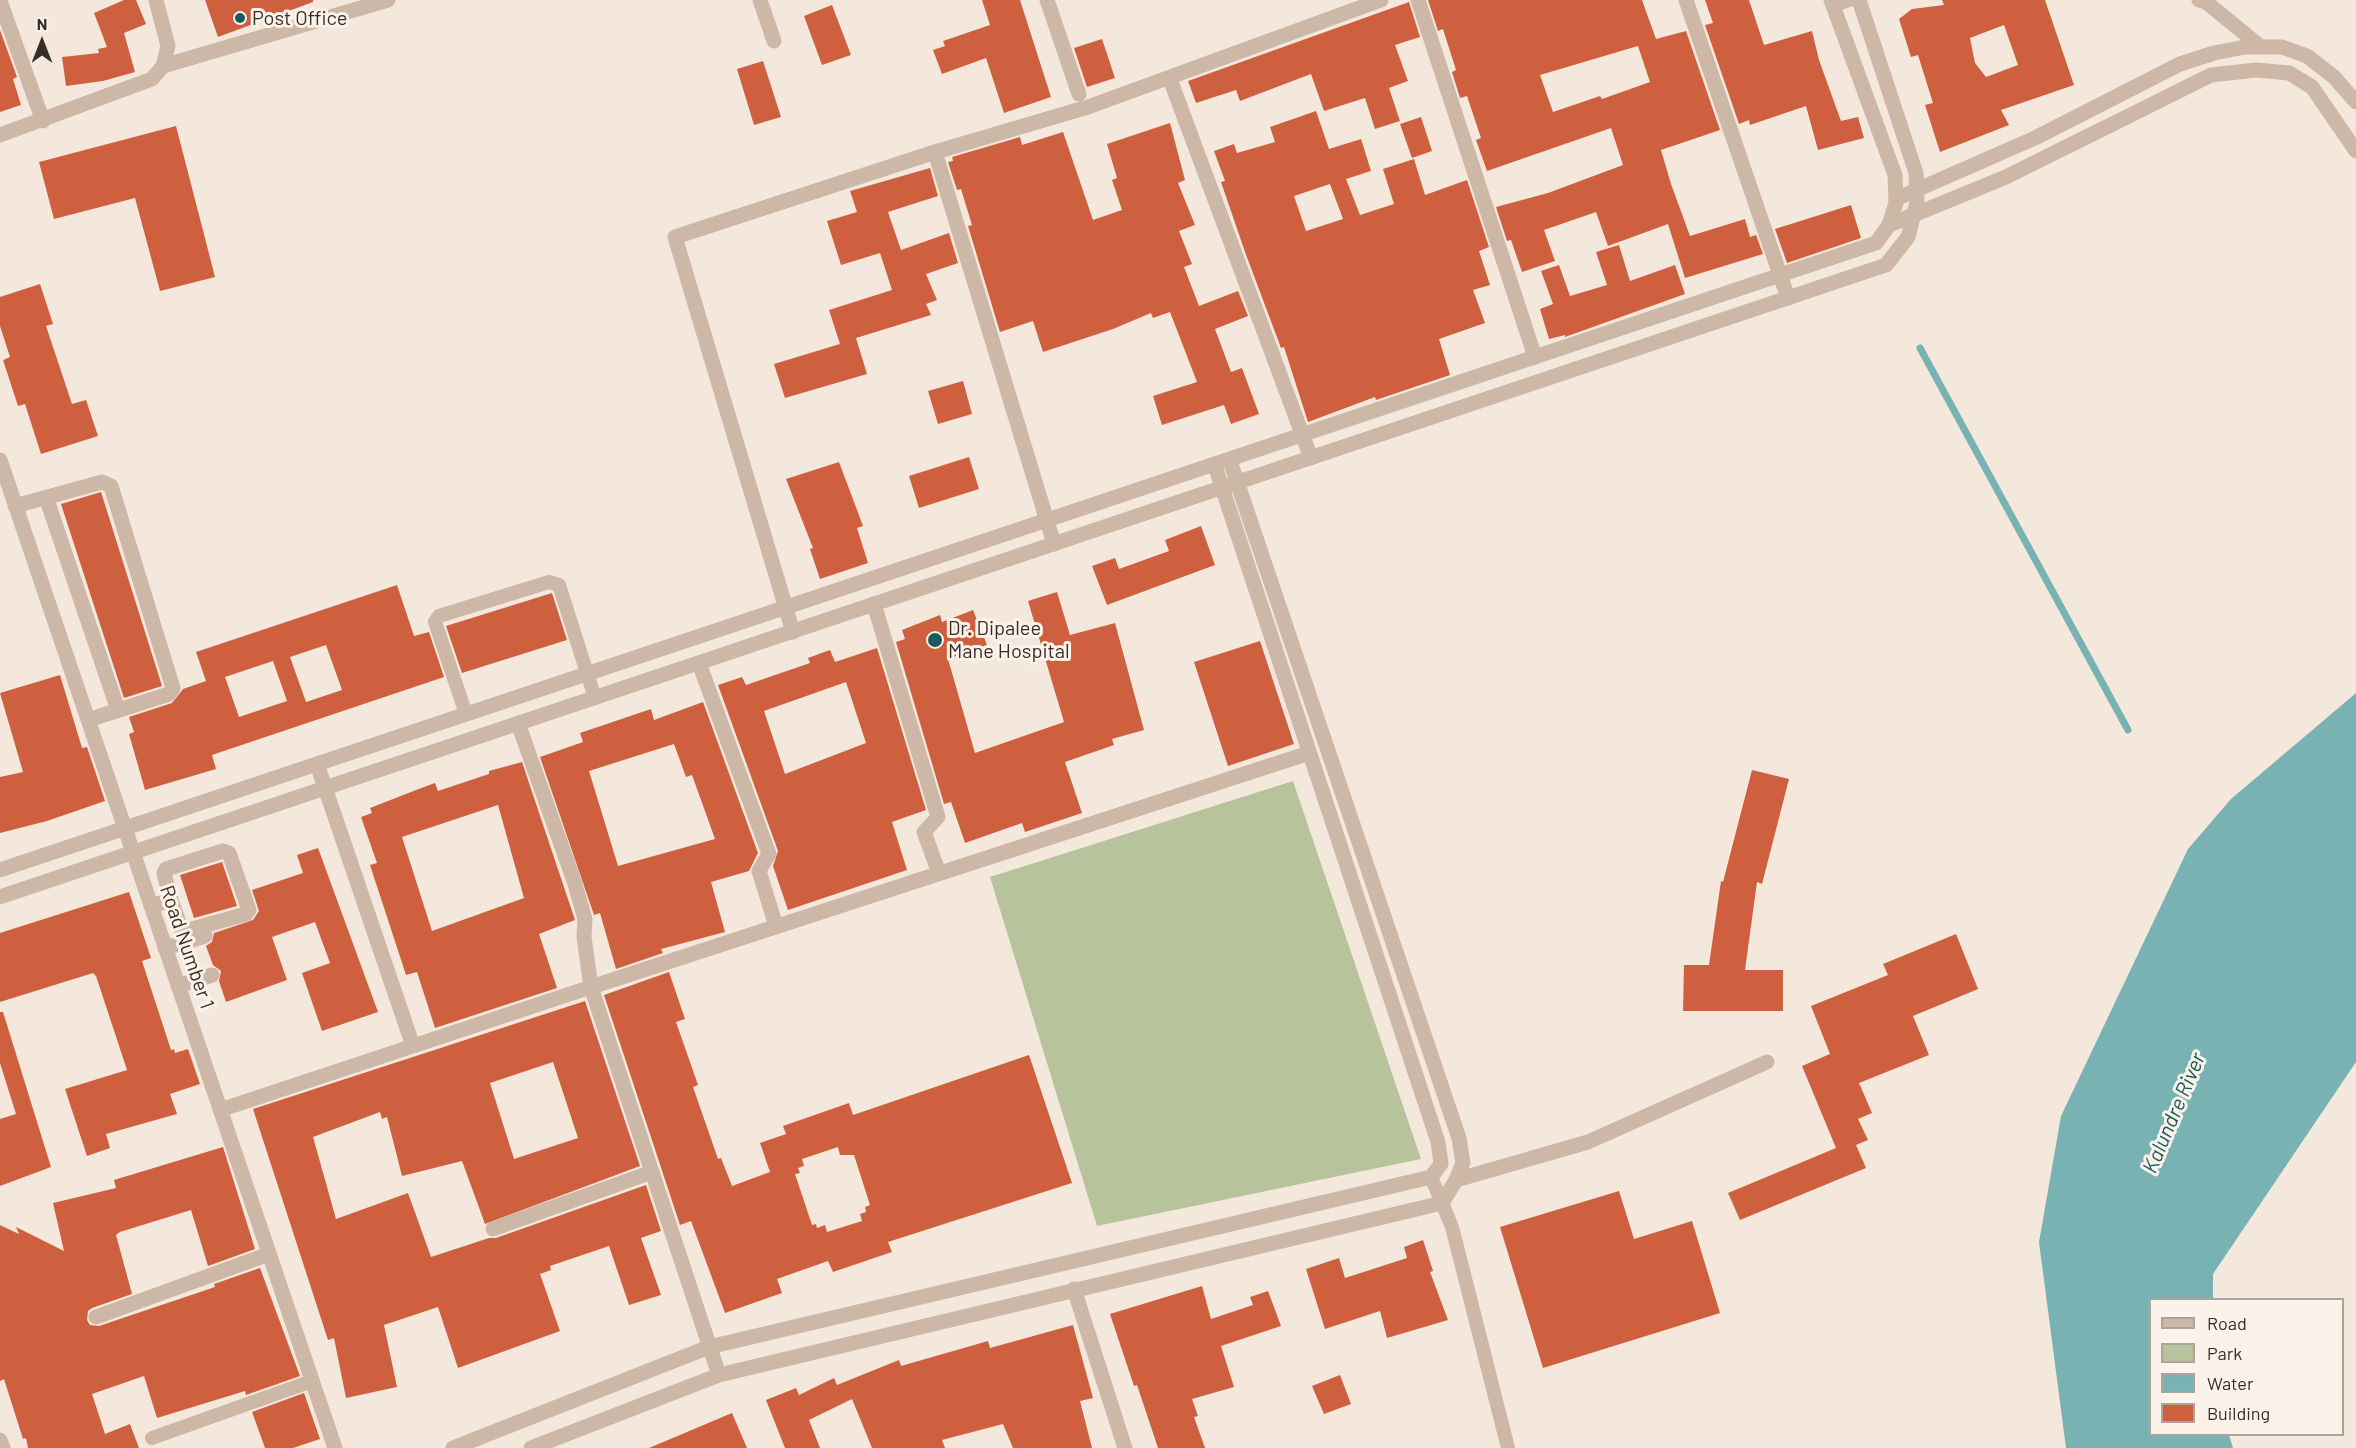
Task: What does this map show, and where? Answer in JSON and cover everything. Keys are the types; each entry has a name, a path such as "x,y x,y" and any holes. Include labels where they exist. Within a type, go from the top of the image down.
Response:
{"street":[{"path":"156,0 168,46 164,66"},
{"path":"0,135 152,79 164,66 388,0"},
{"path":"760,0 774,41"},
{"path":"1047,0 1079,94"},
{"path":"793,632 675,237 935,152 1088,107 1170,79 1381,0"},
{"path":"1418,0 1535,357"},
{"path":"1686,0 1788,298"},
{"path":"0,870 1046,520 1230,461 1876,243 1889,225 1896,199 1895,176 1832,3 1848,0"},
{"path":"0,897 1886,265 1908,237 1914,216 1916,173 1859,0"},
{"path":"2199,0 2206,2 2261,47"},
{"path":"0,1 43,121"},
{"path":"1896,199 2035,138 2180,64 2214,53 2245,47 2282,47 2307,56 2334,77 2356,102"},
{"path":"1889,225 2056,153 2211,75 2256,70 2289,73 2312,87 2356,151"},
{"path":"1170,79 1311,458"},
{"path":"935,152 1054,544"},
{"name":"Road Number 1","path":"0,460 335,1448"},
{"path":"453,1448 709,1347 1431,1177 1441,1164 1438,1142 1309,753 1230,485 1230,461"},
{"path":"531,1448 718,1375 1442,1203 1463,1163 1459,1138 1230,485 1215,466"},
{"path":"15,506 102,482 111,486 173,688 169,694 88,720"},
{"path":"46,497 118,710"},
{"path":"874,604 938,817 924,832 939,873"},
{"path":"699,663 769,854 759,871 776,926"},
{"path":"518,723 574,881 585,919 584,937 591,987 718,1375"},
{"path":"220,1110 1309,753"},
{"path":"317,764 413,1046"},
{"path":"223,851 229,853 249,910 246,914 185,931 180,928 171,900 164,873 166,869 223,851"},
{"path":"151,906 171,900"},
{"path":"165,948 226,929"},
{"path":"178,986 212,975"},
{"path":"1456,1180 1588,1142 1767,1062"},
{"path":"493,1229 652,1172"},
{"path":"1260,1217 1266,1244"},
{"path":"96,1317 269,1254"},
{"path":"1074,1289 1125,1448"},
{"path":"0,1440 3,1448"}],"lane":[{"path":"466,714 435,622 439,616 549,582 559,585 595,698"},
{"path":"1431,1177 1452,1227 1508,1448"},
{"path":"152,1438 312,1381"}],"green space":[{"path":"1293,781 1421,1159 1097,1226 990,877"}],"water":[{"name":"Kalundre River","path":"2356,693 2356,1062 2213,1274 2213,1298 2149,1298 2149,1436 2229,1436 2233,1448 2066,1448 2039,1242 2061,1116 2188,849 2231,799"}],"building":[{"path":"124,0 136,0 146,24 124,33 135,72 103,81 66,86 62,57 99,53 98,49 107,47 94,13"},
{"name":"Post Office","path":"205,0 313,0 313,2 218,37"},
{"path":"982,0 1020,0 1051,97 1004,113 986,58 942,74 933,50 945,46 943,41 990,25"},
{"path":"1428,0 1642,0 1656,39 1686,31 1720,130 1661,150 1690,236 1745,219 1750,237 1756,235 1763,254 1685,278 1668,224 1608,246 1596,212 1544,230 1555,261 1522,272 1511,240 1507,241 1496,207 1548,193 1623,165 1611,128 1487,171 1476,140 1481,138 1467,96 1460,98 1452,72 1456,70 1443,29 1438,31","holes":["1638,46 1650,82 1602,99 1600,96 1553,112 1540,75"]},
{"path":"1705,0 1749,0 1764,45 1812,31 1819,60 1841,121 1858,117 1864,138 1818,150 1806,106 1750,125 1749,120 1739,124 1705,25 1713,23"},
{"path":"1942,0 2045,0 2074,85 2001,110 2009,125 1940,152 1925,105 1933,103 1918,55 1911,57 1899,19 1912,9 1944,5","holes":["2004,25 2018,65 1986,77 1975,63 1970,38"]},
{"path":"1409,2 1420,37 1395,45 1408,81 1389,88 1400,121 1375,129 1365,98 1324,111 1311,74 1240,101 1236,90 1196,103 1188,81"},
{"path":"832,5 851,55 822,65 804,16"},
{"path":"0,30 17,77 13,79 21,105 0,112"},
{"path":"1102,39 1115,78 1087,87 1074,48"},
{"path":"763,61 781,117 754,125 737,69"},
{"path":"1316,111 1329,149 1361,139 1371,171 1346,179 1360,215 1394,204 1383,169 1414,159 1425,195 1467,180 1489,247 1479,251 1490,285 1473,290 1485,323 1439,339 1450,375 1376,400 1375,397 1308,422 1284,347 1281,348 1245,252 1221,182 1225,181 1214,151 1234,144 1237,153 1275,142 1270,127","holes":["1330,184 1343,219 1306,231 1294,196"]},
{"path":"1421,117 1432,151 1412,158 1400,124"},
{"path":"1170,123 1185,180 1178,183 1195,225 1179,231 1192,264 1184,267 1199,306 1238,291 1248,316 1215,329 1231,372 1242,368 1259,414 1231,424 1224,405 1162,425 1153,396 1197,382 1170,312 1153,318 1151,313 1113,329 1043,352 1033,321 1000,332 968,226 972,225 961,189 957,190 948,162 953,161 952,157 1020,137 1022,145 1063,132 1093,220 1122,210 1112,180 1117,178 1107,144"},
{"path":"176,126 215,277 160,291 135,198 54,219 39,162"},
{"path":"930,168 938,196 888,212 901,250 949,233 958,263 926,274 937,300 926,304 931,315 856,338 867,374 785,398 774,364 840,344 829,310 892,290 880,253 841,265 827,221 857,212 850,191"},
{"path":"1851,205 1861,238 1787,263 1775,229"},
{"path":"1619,245 1630,281 1675,265 1685,294 1565,337 1565,335 1549,339 1540,309 1553,304 1541,271 1559,265 1570,296 1607,285 1596,252"},
{"path":"40,284 53,324 46,326 72,404 86,400 98,436 41,454 25,404 18,406 3,360 10,357 0,326 0,297"},
{"path":"963,381 972,414 938,424 928,391"},
{"path":"969,457 979,489 919,508 909,476"},
{"path":"839,462 863,526 857,528 868,563 820,579 810,549 813,548 786,479"},
{"path":"101,492 162,686 124,698 61,504"},
{"path":"1201,526 1215,565 1107,605 1092,566 1115,558 1119,569 1169,551 1165,540"},
{"path":"397,585 414,636 429,632 444,677 212,755 216,769 145,790 129,734 134,732 129,717 172,703 183,689 206,681 196,652","holes":["326,645 342,690 306,702 290,657","273,661 287,701 239,717 225,677"]},
{"path":"1057,592 1070,635 1115,623 1144,730 1112,739 1114,745 1065,762 1082,813 1025,832 1022,823 965,843 951,802 944,804 896,642 905,639 902,630 940,615 942,622 973,610 987,645 948,659 975,753 1064,722 1028,601"},
{"path":"552,593 567,640 462,673 446,626"},
{"path":"1260,641 1294,744 1228,766 1194,662"},
{"path":"877,648 926,810 892,822 907,870 788,910 773,866 778,851 718,685 742,677 746,685 810,663 808,658 830,650 835,662","holes":["846,682 866,743 785,774 764,711"]},
{"path":"60,675 82,748 87,747 105,801 47,821 0,833 0,777 23,772 0,693"},
{"path":"703,702 758,853 749,871 711,882 725,932 661,949 663,953 616,969 600,913 594,915 540,757 583,742 580,733 651,709 654,720","holes":["674,744 686,777 692,775 715,839 618,866 589,771"]},
{"path":"522,762 575,920 539,934 557,988 435,1028 417,972 406,975 370,865 377,863 361,817 372,813 370,808 435,783 438,791 489,774 489,771","holes":["498,805 524,898 432,931 402,837"]},
{"path":"1752,770 1789,779 1762,884 1757,882 1745,970 1783,970 1783,1011 1683,1011 1684,965 1709,965 1721,881 1723,882"},
{"path":"318,848 378,1012 322,1031 302,973 330,963 315,922 272,937 287,980 226,1002 219,981 221,971 213,965 206,946 212,942 214,933 253,920 259,911 252,890 303,873 297,855"},
{"path":"222,862 237,906 194,918 180,875"},
{"path":"129,892 151,958 142,961 171,1050 174,1049 175,1053 188,1049 200,1084 170,1094 177,1114 106,1134 110,1148 87,1156 65,1089 127,1070 96,976 93,973 0,1002 0,933"},
{"path":"1956,934 1978,989 1913,1016 1929,1055 1859,1083 1872,1113 1858,1119 1868,1140 1856,1145 1866,1168 1740,1220 1728,1193 1836,1148 1802,1066 1830,1054 1811,1006 1888,975 1883,964"},
{"path":"669,972 685,1019 676,1022 698,1085 693,1087 718,1159 721,1158 732,1186 770,1172 760,1143 786,1134 783,1126 849,1103 853,1115 1029,1055 1072,1183 888,1242 892,1252 833,1272 828,1261 777,1279 782,1293 725,1313 691,1221 680,1225 604,995","holes":["838,1147 840,1155 854,1155 870,1205 865,1207 866,1212 860,1214 862,1221 827,1232 825,1225 817,1228 816,1224 812,1225 795,1174 800,1173 798,1168 804,1166 802,1159"]},
{"path":"585,1001 640,1166 485,1224 462,1161 402,1176 387,1117 382,1119 380,1112 313,1137 336,1219 408,1193 431,1257 489,1238 496,1238 646,1185 661,1231 641,1238 661,1295 629,1305 609,1246 550,1266 551,1270 540,1274 560,1331 458,1368 438,1307 384,1325 397,1387 346,1398 334,1338 328,1340 253,1109","holes":["553,1062 578,1138 514,1159 490,1083"]},
{"path":"0,1012 3,1012 51,1167 0,1186 0,1119 16,1114 0,1063"},
{"path":"223,1147 255,1249 208,1266 191,1210 120,1232 116,1235 132,1294 92,1308 88,1311 87,1320 90,1325 99,1326 215,1287 214,1284 260,1268 300,1376 246,1395 245,1391 157,1418 144,1376 92,1394 105,1434 130,1424 139,1448 28,1448 4,1379 0,1381 0,1225 19,1234 16,1227 64,1251 53,1203 116,1188 114,1180"},
{"path":"1619,1191 1634,1239 1692,1221 1720,1313 1543,1368 1500,1227"},
{"path":"1423,1240 1433,1271 1430,1272 1448,1320 1387,1338 1380,1311 1325,1329 1306,1269 1339,1258 1345,1278 1407,1258 1404,1247"},
{"path":"1202,1286 1211,1319 1253,1305 1250,1297 1268,1291 1281,1326 1221,1346 1234,1387 1192,1399 1198,1416 1194,1417 1205,1448 1158,1448 1110,1314"},
{"path":"1073,1325 1093,1398 1080,1401 1092,1448 1013,1448 1003,1424 942,1440 945,1448 872,1448 852,1399 809,1420 820,1448 785,1448 766,1400 796,1388 799,1395 834,1378 837,1385 899,1360 901,1366 988,1341 990,1348"},
{"path":"1340,1375 1351,1404 1324,1414 1312,1386"},
{"path":"304,1393 320,1439 293,1448 265,1448 252,1412"},
{"path":"732,1413 747,1448 649,1448"}],"waterway":[{"path":"1920,348 2128,730"}],"place":[{"name":"Post Office","path":"240,18"},
{"name":"Dr. Dipalee Mane Hospital","path":"935,640"}]}
